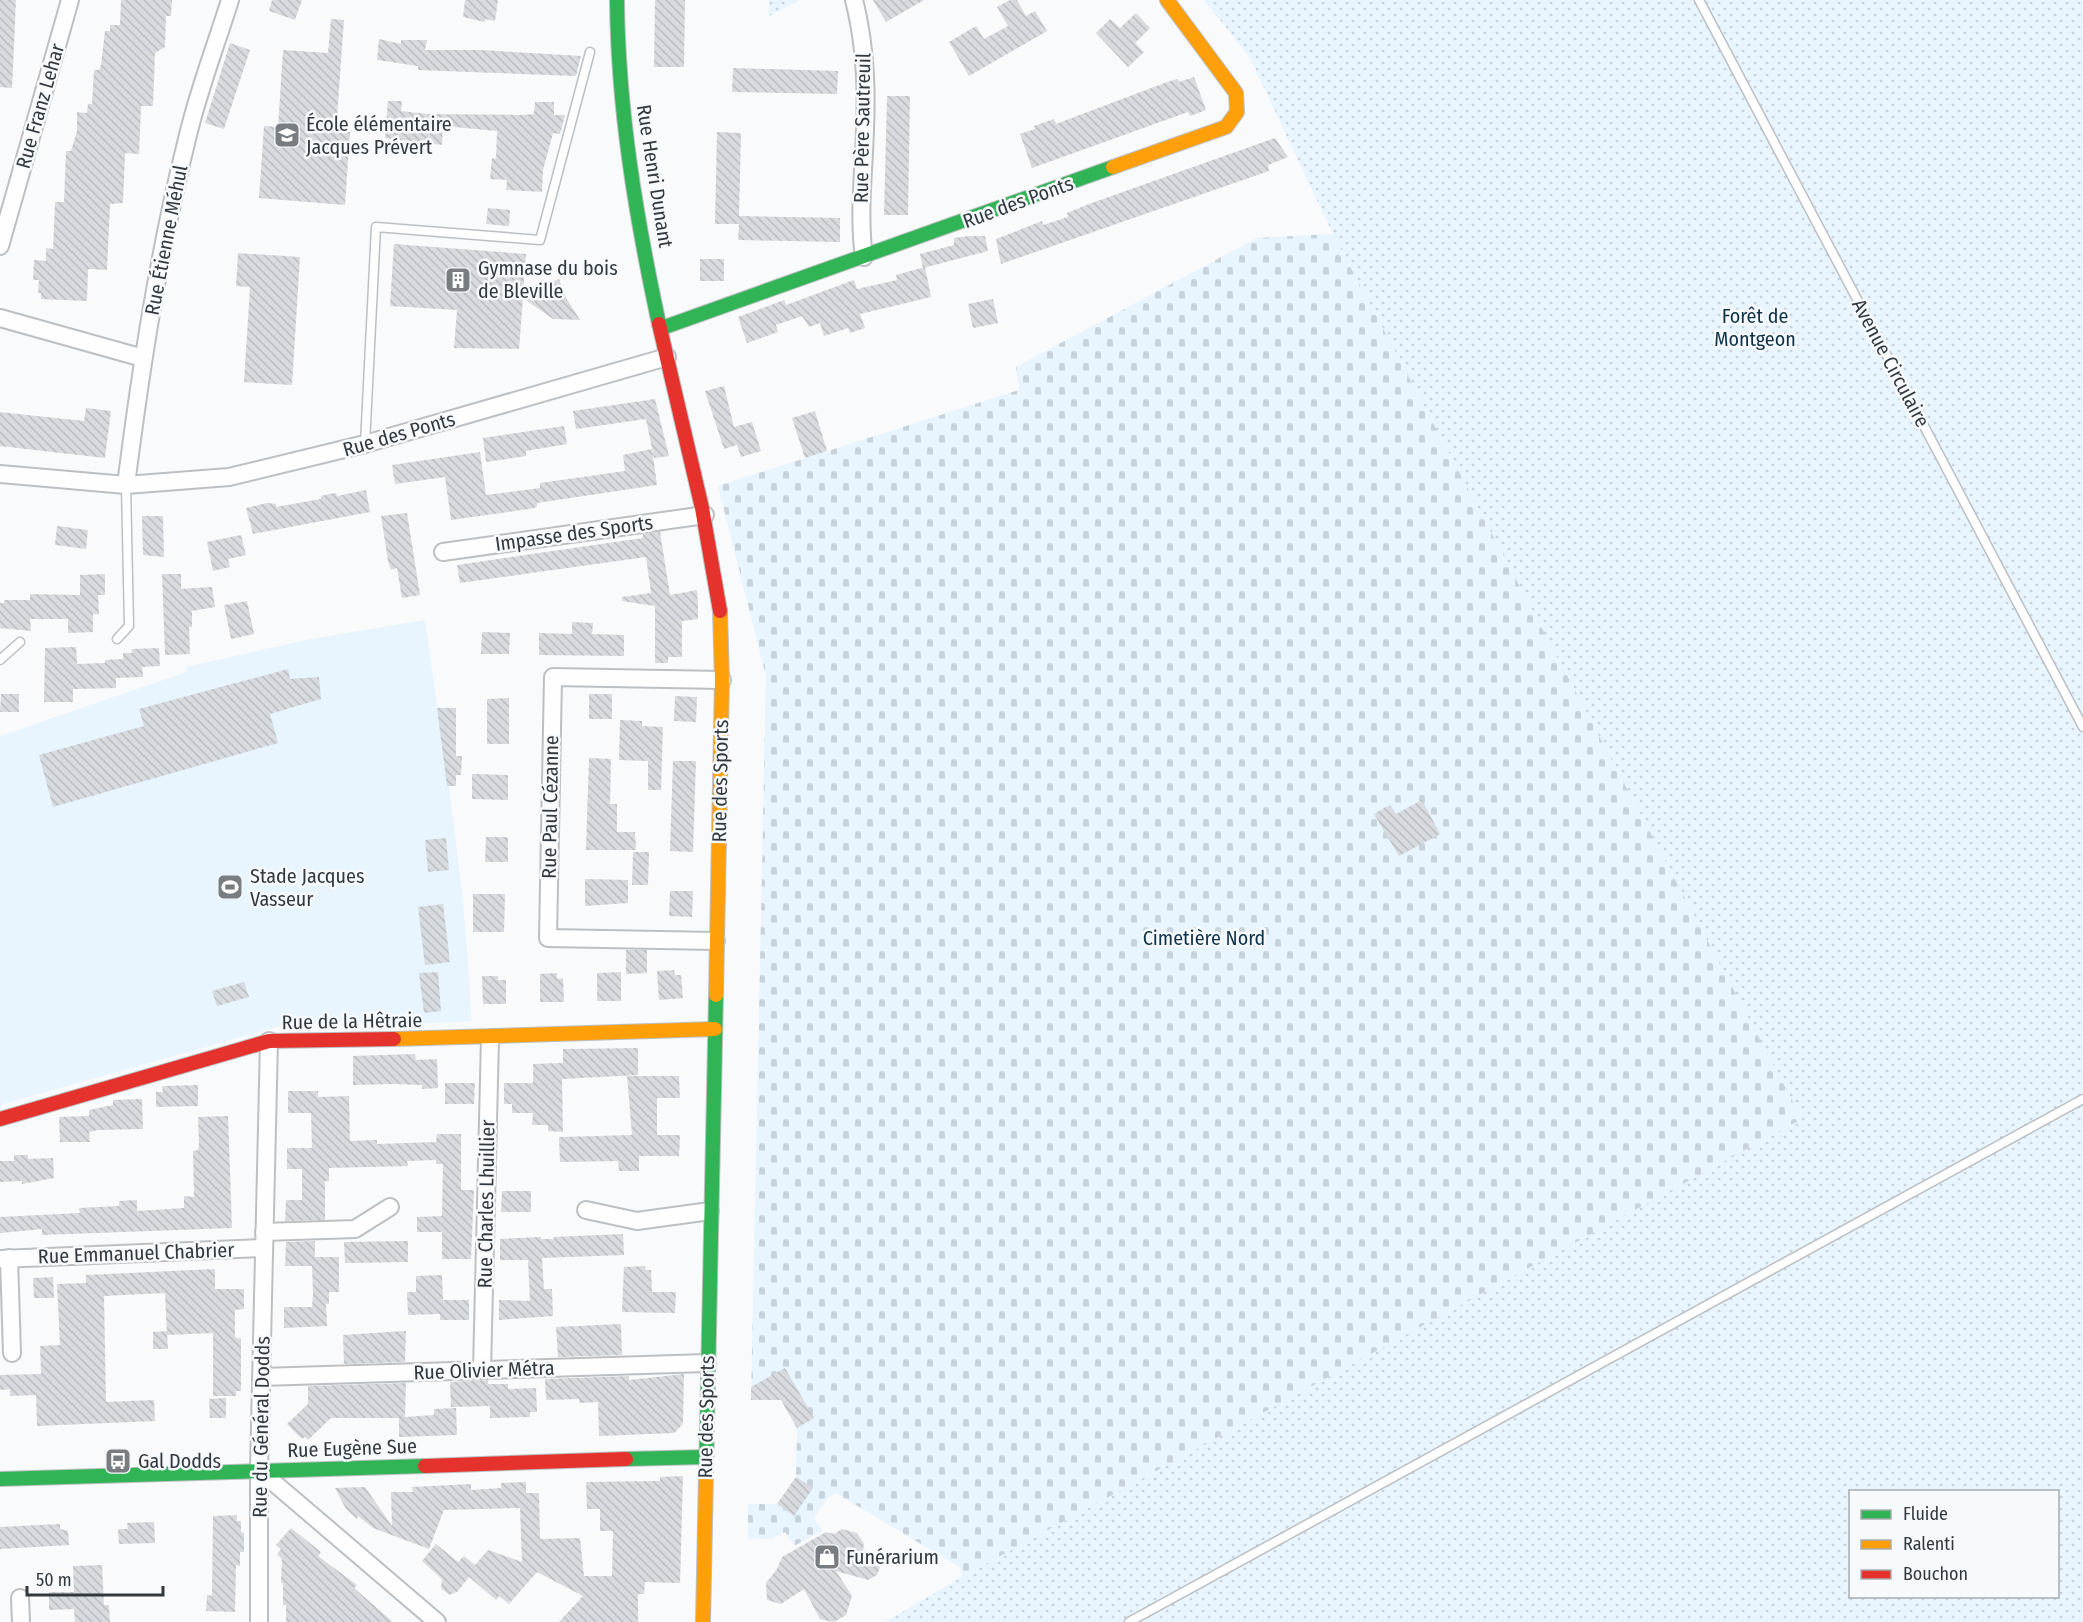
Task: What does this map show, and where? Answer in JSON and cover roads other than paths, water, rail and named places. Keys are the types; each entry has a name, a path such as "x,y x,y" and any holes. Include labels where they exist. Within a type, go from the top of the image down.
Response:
{"street":[{"name":"Rue Franz Lehar","path":"0,246 70,0"},
{"name":"Rue Étienne Méhul","path":"126,485 143,358 163,248 188,134 230,0"},
{"name":"Rue Henri Dunant","path":"617,0 616,33 629,163 667,357"},
{"name":"Rue Père Sautreuil","path":"854,0 864,41 866,84 860,226 864,257"},
{"name":"Rue des Ponts","path":"662,328 1226,127 1237,117 1240,106 1236,93 1167,0"},
{"path":"0,318 143,358"},
{"name":"Rue des Ponts","path":"0,474 126,485 229,477 365,444 667,357"},
{"name":"Rue des Sports","path":"667,357 705,515 719,600 722,680 703,1622"},
{"name":"Impasse des Sports","path":"443,552 705,515"},
{"name":"Rue Paul Cézanne","path":"716,941 548,938 553,677 722,680"},
{"name":"Rue de la Hêtraie","path":"0,1119 269,1041 490,1038 715,1029"},
{"name":"Rue Charles Lhuillier","path":"482,1370 490,1038"},
{"name":"Rue du Général Dodds","path":"259,1622 259,1470 269,1041"},
{"path":"264,1240 355,1229 390,1207"},
{"path":"586,1210 637,1221 710,1211"},
{"name":"Rue Emmanuel Chabrier","path":"12,1353 4,1258 264,1240"},
{"name":"Rue Olivier Métra","path":"261,1377 707,1363"},
{"name":"Rue Eugène Sue","path":"0,1479 705,1457"},
{"path":"259,1470 437,1622"},
{"path":"20,1598 21,1622"}],"lane":[{"name":"Avenue Circulaire","path":"1699,0 2083,727"},
{"path":"365,444 376,227 540,240 590,52"},
{"path":"117,639 129,626 126,485"},
{"path":"0,660 20,642"},
{"path":"1129,1622 2083,1099"}],"place":[{"name":"École élémentaire Jacques Prévert","path":"287,135"},
{"name":"Gymnase du bois de Bleville","path":"458,280"},
{"name":"Stade Jacques Vasseur","path":"230,887"},
{"name":"Gal Dodds","path":"118,1461"},
{"name":"Funérarium","path":"827,1557"}],"park label":[{"name":"Forêt de Montgeon","path":"1755,328"},
{"name":"Cimetière Nord","path":"1204,938"}]}
